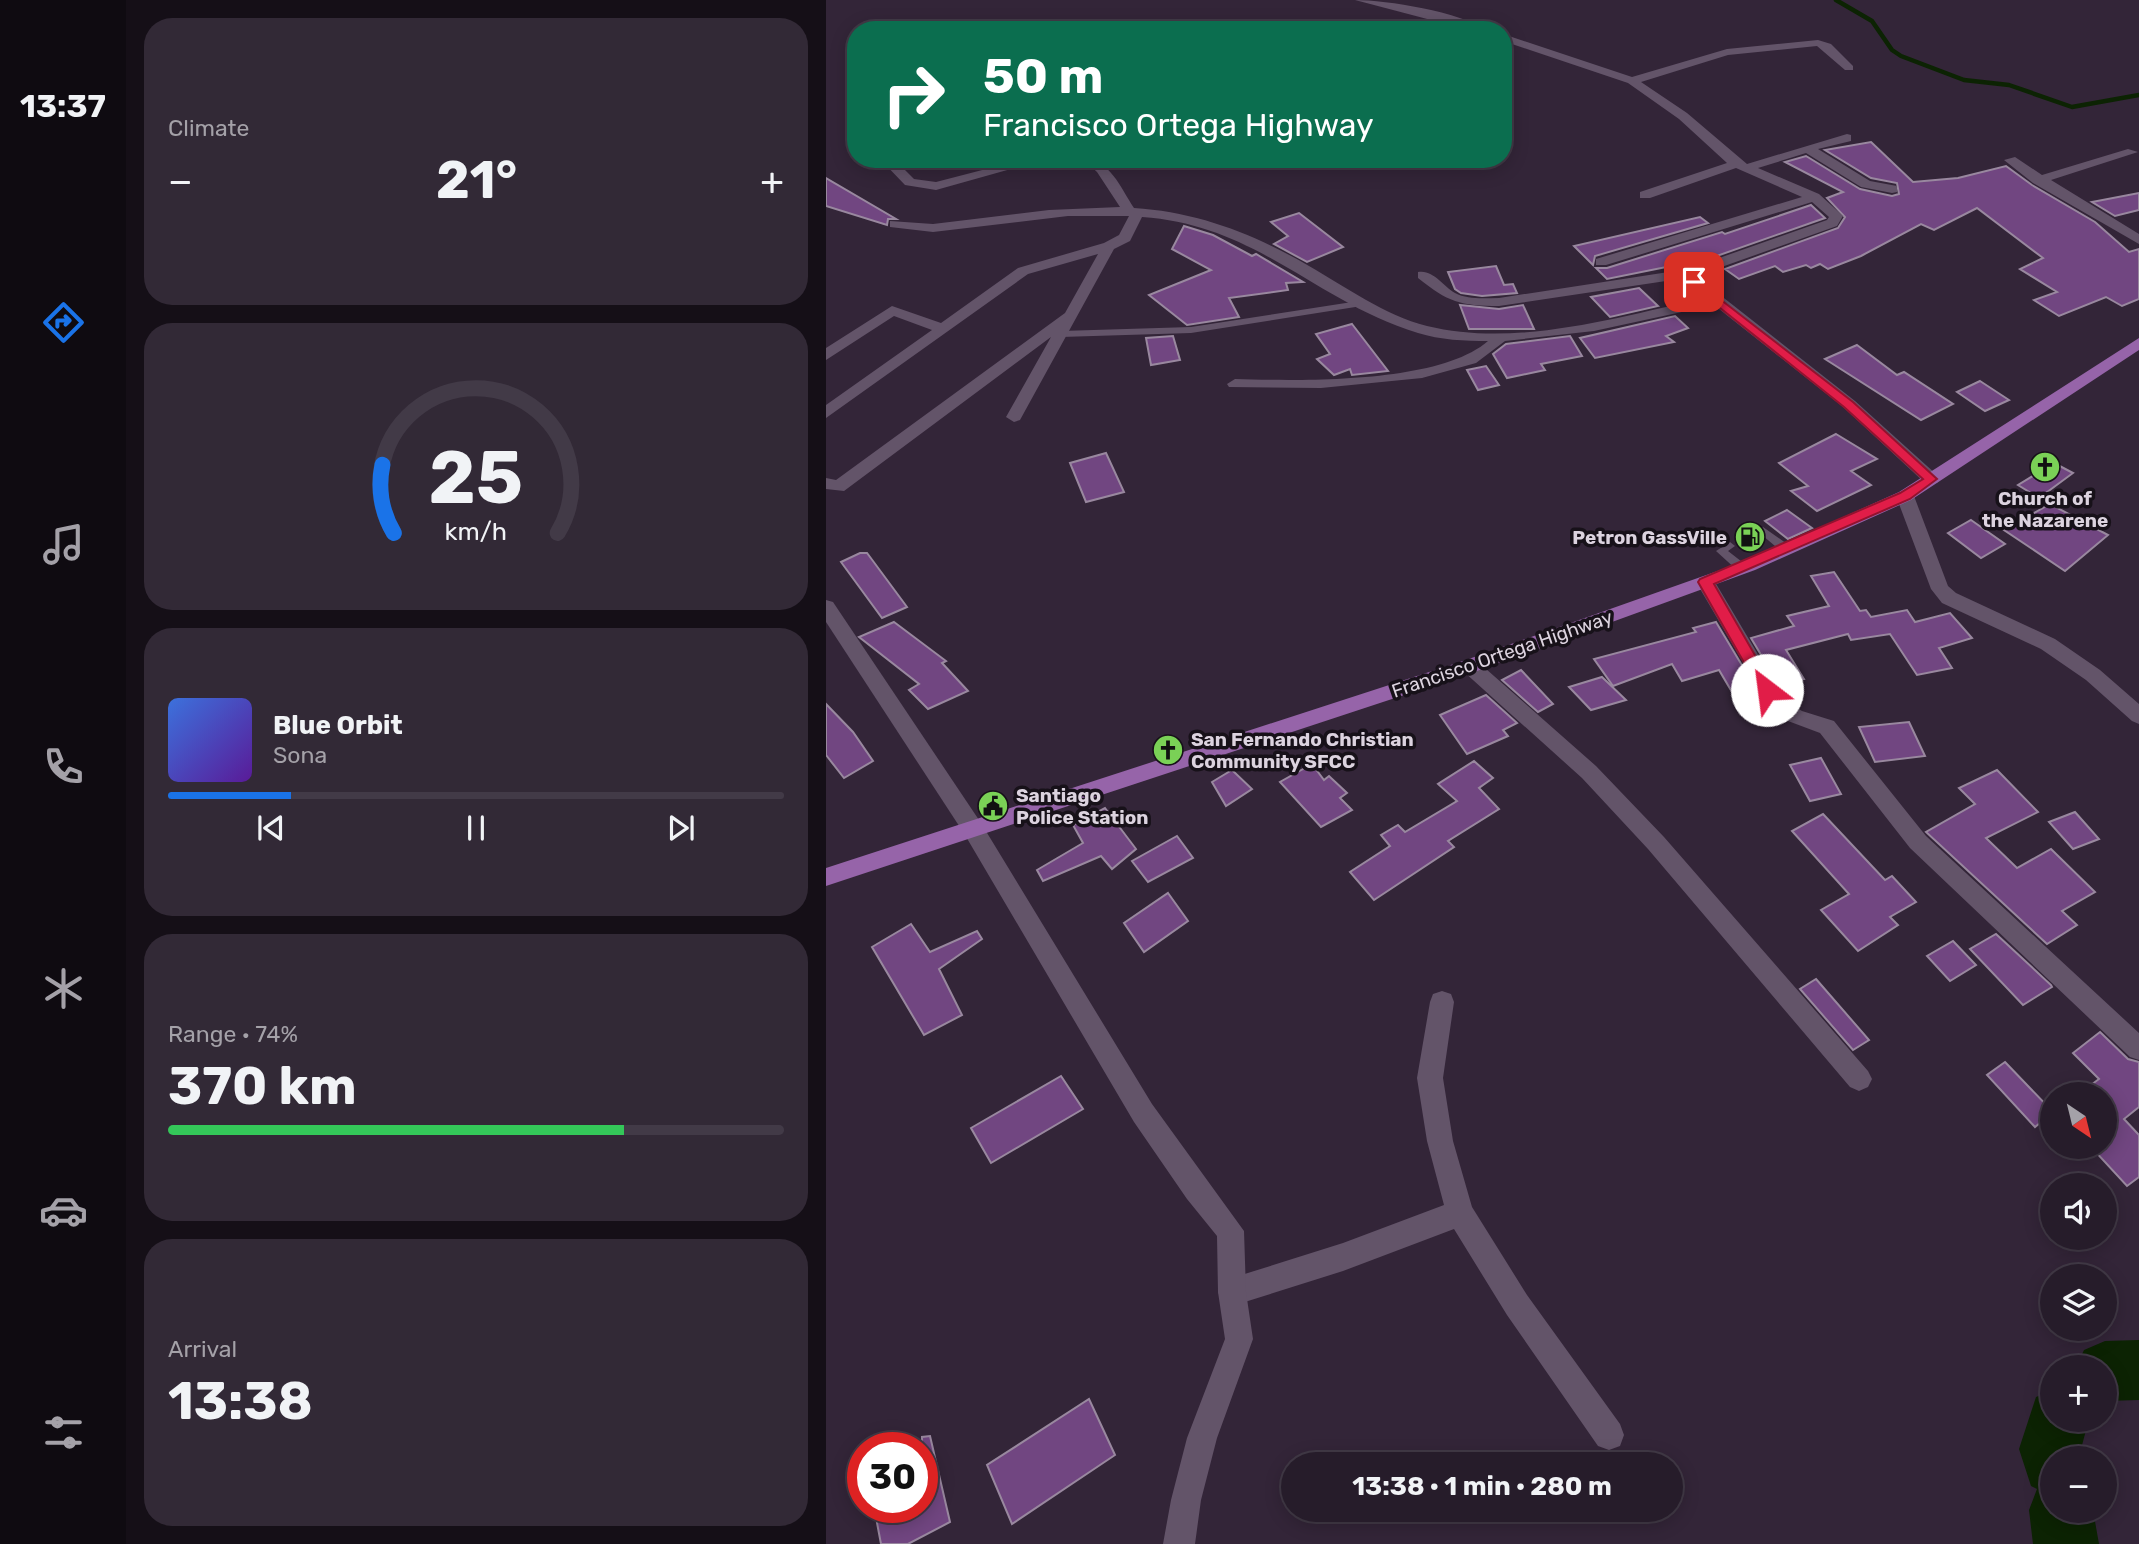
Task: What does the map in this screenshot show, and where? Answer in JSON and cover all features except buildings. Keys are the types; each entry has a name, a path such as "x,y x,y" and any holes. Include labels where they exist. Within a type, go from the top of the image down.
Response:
{"main road":[{"name":"Francisco Ortega Highway","path":"826,877 1470,666 1742,568 1905,496 2139,343"}],"street":[{"path":"1360,0 1435,11 1459,21"},
{"path":"1423,275 1450,296 1468,302 1499,302 1695,271 1832,223 1836,216 1831,208 1814,197 1740,167 1684,116 1632,81 1512,40"},
{"path":"1632,81 1727,52 1818,43 1827,46 1849,68"},
{"path":"1646,195 1847,138"},
{"path":"1807,148 1866,184 1892,189"},
{"path":"2038,180 2132,152"},
{"path":"2010,160 2038,180 2139,240"},
{"path":"895,168 910,182 936,186 1006,168"},
{"path":"1101,168 1134,212"},
{"path":"1601,262 1814,197"},
{"path":"895,224 921,229 1068,212 1134,212 1202,221 1253,239 1389,318 1443,335 1501,337 1590,327 1715,300"},
{"path":"826,413 1023,271 1109,246 1125,238 1134,212"},
{"path":"1663,245 1695,271"},
{"path":"1014,418 1109,246"},
{"path":"1695,271 1694,282 1849,404 1931,479"},
{"path":"826,355 892,310 943,328"},
{"path":"826,483 838,487 1071,315"},
{"path":"1235,384 1282,385 1407,374 1473,359 1501,337"},
{"path":"1905,496 1940,589 1972,611 2048,643 2093,675 2139,716"},
{"path":"1705,582 1779,705 1794,716 1816,720 1827,727 1918,842 2139,1049"},
{"path":"826,607 974,829 1143,1112 1196,1190 1230,1231 1232,1292 1239,1339 1202,1438 1186,1500 1179,1544"},
{"path":"1470,666 1598,781 1656,843 1859,1079"},
{"path":"1442,1002 1430,1078 1440,1142 1460,1213 1517,1305 1609,1435"},
{"path":"1232,1292 1343,1257 1460,1213"}],"lane":[{"path":"1061,334 1191,330 1365,303"},
{"path":"1754,535 1763,530 1786,549"},
{"path":"1730,546 1721,551 1742,568"}],"waterway":[{"path":"1836,0 1872,21 1892,50 1901,56 1964,80 2009,85 2072,107 2139,95"},
{"path":"2117,1371 2139,1370"},
{"path":"2051,1446 2055,1432"},
{"path":"2063,1523 2066,1544"}],"place":[{"name":"Church of the Nazarene","path":"2045,467"},
{"name":"Petron GassVille","path":"1750,537"},
{"name":"San Fernando Christian Community SFCC","path":"1168,750"},
{"name":"Santiago Police Station","path":"993,806"}],"route":[{"path":"1694,282 1849,404 1931,479 1905,496 1749,566 1705,582 1767,690"}]}
